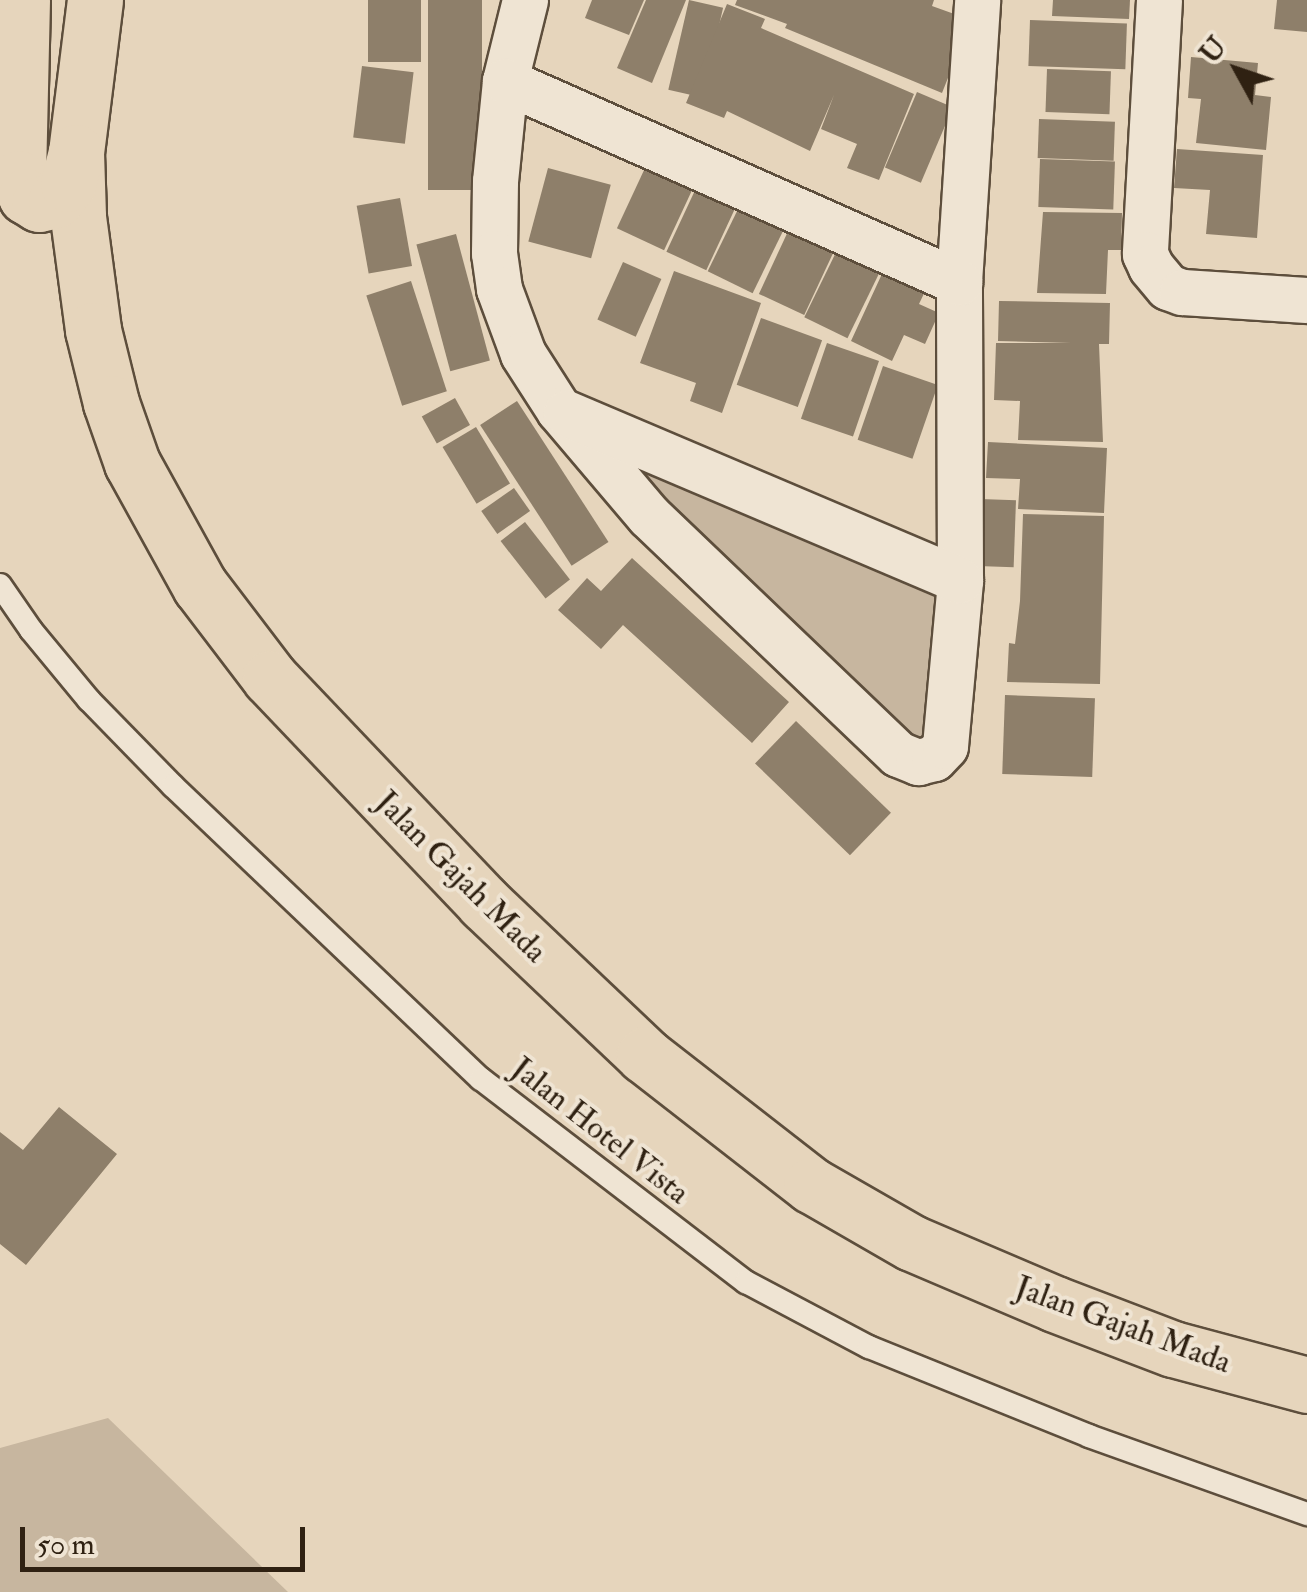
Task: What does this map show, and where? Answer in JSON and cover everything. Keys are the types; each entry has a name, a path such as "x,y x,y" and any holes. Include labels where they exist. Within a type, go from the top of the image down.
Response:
{"main road":[{"path":"22,0 18,178 26,196 39,204 56,200 68,184 76,152"},
{"name":"Jalan Gajah Mada","path":"95,0 76,152 78,217 92,330 132,463 200,586 270,678 484,903 644,1054 811,1185 912,1242 1055,1304 1173,1349 1307,1385"}],"street":[{"path":"525,0 504,81 494,182 499,289 524,354 559,410 649,516 767,632 910,760 934,758 945,746 960,580 960,282 977,0"},
{"path":"1159,0 1146,254 1151,267 1168,287 1182,292 1307,300"},
{"path":"504,81 960,282"},
{"path":"559,410 960,580"}],"lane":[{"name":"Jalan Hotel Vista","path":"0,585 89,700 481,1079 746,1282 869,1348 1089,1436 1307,1514"}],"shaded area":[{"path":"628,458 935,589 929,748 908,745 649,500"},
{"path":"108,1418 288,1592 0,1592 0,1448"}],"building":[{"path":"368,0 421,0 421,62 368,62"},
{"path":"428,0 482,0 482,190 428,190"},
{"path":"592,0 644,0 629,35 585,18"},
{"path":"646,0 686,0 652,83 617,68"},
{"path":"689,0 723,8 702,98 668,90"},
{"path":"737,0 934,0 932,6 971,20 942,93 785,28 787,24 735,5"},
{"path":"1053,0 1130,0 1129,19 1052,16"},
{"path":"1277,0 1307,0 1307,32 1274,29"},
{"path":"727,4 765,19 761,28 914,94 879,180 847,168 857,144 821,129 834,95 810,151 727,111 724,118 686,103"},
{"path":"1030,20 1127,23 1125,69 1028,66"},
{"path":"1191,57 1258,63 1255,95 1271,97 1266,150 1196,143 1201,99 1188,98"},
{"path":"362,66 414,72 405,144 353,137"},
{"path":"1047,69 1111,71 1109,114 1045,112"},
{"path":"917,92 953,107 921,183 885,167"},
{"path":"1039,119 1115,122 1114,161 1038,158"},
{"path":"1177,149 1263,155 1257,238 1206,234 1210,190 1174,188"},
{"path":"652,153 699,175 664,250 617,228"},
{"path":"1040,159 1115,162 1113,210 1038,207"},
{"path":"548,168 611,185 591,258 528,241"},
{"path":"704,171 744,190 706,270 666,252"},
{"path":"400,198 412,266 369,274 357,206"},
{"path":"741,203 786,225 753,293 708,271"},
{"path":"1043,212 1122,213 1121,250 1108,250 1106,294 1037,293"},
{"path":"791,225 836,246 804,315 759,294"},
{"path":"456,234 490,361 450,371 416,245"},
{"path":"842,240 885,261 847,338 804,317"},
{"path":"623,262 661,279 636,337 597,320"},
{"path":"887,263 929,283 919,304 939,313 925,344 904,335 892,361 851,341"},
{"path":"674,271 761,303 722,413 690,401 696,383 640,363"},
{"path":"411,281 447,391 402,406 366,296"},
{"path":"999,301 1110,303 1109,344 1099,344 1103,442 1018,440 1020,401 994,400 996,343 1071,343 998,341"},
{"path":"761,318 822,340 798,407 737,385"},
{"path":"827,343 879,361 853,437 801,419"},
{"path":"883,366 938,385 912,459 858,440"},
{"path":"455,398 470,425 437,444 422,416"},
{"path":"517,401 608,542 572,566 480,425"},
{"path":"476,427 510,484 477,504 443,447"},
{"path":"988,442 1107,448 1104,513 1018,509 1020,479 986,478"},
{"path":"514,488 530,511 497,534 481,511"},
{"path":"980,499 1016,500 1014,567 978,566"},
{"path":"1023,514 1104,516 1100,684 1007,682 1009,643 1015,644 1020,601"},
{"path":"525,522 570,580 546,599 501,541"},
{"path":"632,558 789,702 752,743 623,625 601,649 558,610 587,578 601,591"},
{"path":"1005,695 1095,698 1092,777 1002,774"},
{"path":"796,721 891,813 850,855 755,763"},
{"path":"59,1107 117,1154 26,1265 0,1244 0,1132 23,1150"}]}
